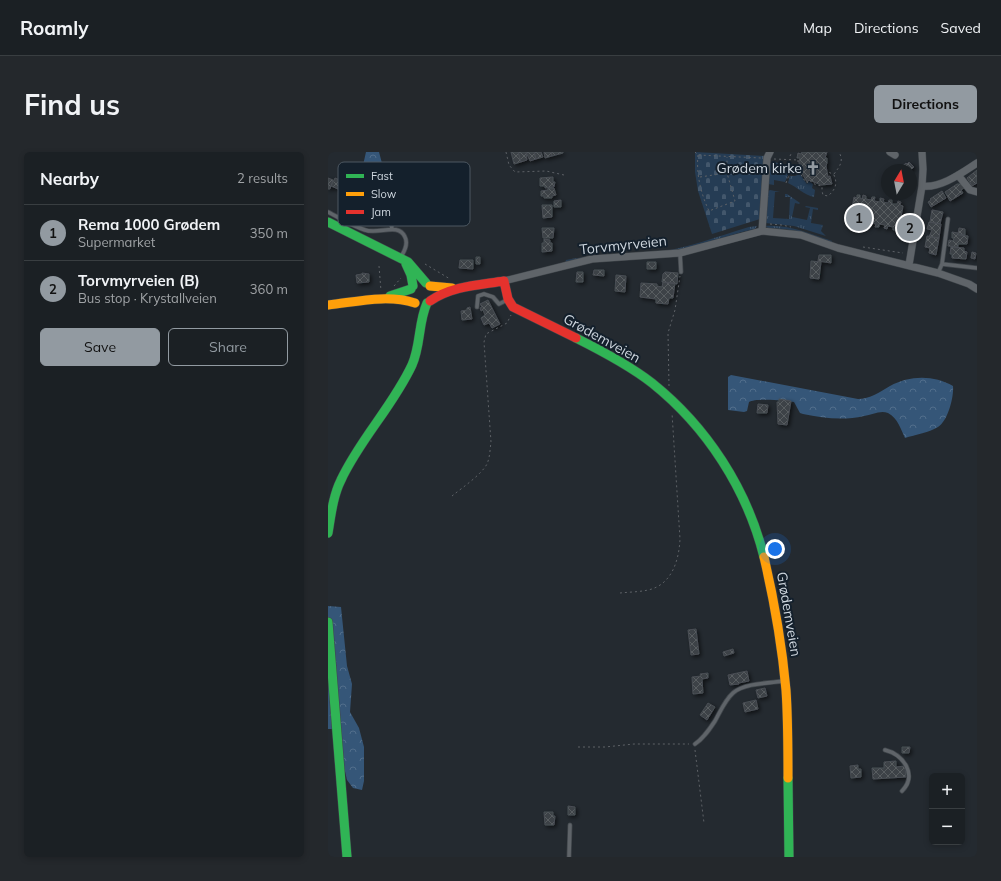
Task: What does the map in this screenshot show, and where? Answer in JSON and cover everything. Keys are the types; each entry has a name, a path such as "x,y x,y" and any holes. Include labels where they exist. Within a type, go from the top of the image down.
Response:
{"main road":[{"path":"328,222 400,257 414,268 432,292 423,314 419,343 412,366 342,480 333,506 328,533"},
{"path":"400,257 410,271 412,278 411,298 415,303"},
{"path":"504,281 508,299 513,307"},
{"name":"Torvmyrveien","path":"428,302 438,295 462,288 504,281"},
{"path":"328,305 404,292 419,282 428,285"},
{"name":"Torvmyrveien","path":"428,285 462,288"},
{"path":"380,296 407,300 419,305 428,302"},
{"name":"Grødemveien","path":"513,307 615,360 646,380 669,398 704,436 738,489 758,537 775,607 785,681 787,710 789,857"},
{"path":"328,622 347,857"}],"street":[{"path":"909,265 924,169 922,152"},
{"path":"762,231 768,155"},
{"path":"922,186 932,186 958,175 977,163"},
{"path":"958,175 970,190 977,192"},
{"name":"Torvmyrveien","path":"504,281 592,260 680,253 762,231 800,235 838,248 938,273 969,284 977,289"}],"lane":[{"path":"328,212 338,217"},
{"path":"938,273 942,264 948,219"},
{"path":"357,226 365,230 378,232 392,229 400,231 406,240 405,248 400,257"},
{"path":"680,253 681,272"},
{"path":"942,264 977,268"},
{"path":"477,307 478,296 484,294 493,297 499,304 508,299"},
{"path":"695,744 700,741 710,729 728,699 734,692 743,687 785,681"},
{"path":"885,750 895,754 908,767 908,783 902,791"},
{"path":"569,857 570,825"}],"path":[{"path":"506,152 509,165 515,172 546,171 564,175"},
{"path":"695,152 698,155 727,157 768,155 799,160 798,167 803,178 807,183 809,180 816,185 822,186 822,193 826,196 828,196 835,189 836,181 834,175 827,171"},
{"path":"790,156 792,152"},
{"path":"834,175 842,162 839,152"},
{"path":"698,155 699,177 703,198 709,211 735,201 727,173 727,157"},
{"path":"699,177 727,173"},
{"path":"786,183 789,175"},
{"path":"379,266 380,296"},
{"path":"620,593 649,590 663,583 669,578 674,569 679,552 680,539 669,398 668,333 681,272"},
{"path":"452,496 479,473 486,465 490,455 491,442 484,342 486,334 507,323 513,307"},
{"path":"578,747 605,747 634,744 695,744 704,823"}],"green space":[{"path":"366,152 379,152 382,162 364,162"},
{"path":"695,152 765,156 760,219 712,234 698,191 695,172"},
{"path":"775,162 782,165 788,175 785,182 774,180 774,185 768,184 769,164"},
{"path":"800,174 807,184 809,181 813,184 812,188 815,190 814,197 807,195 788,183 790,176"},
{"path":"770,190 780,192 775,192 773,218 789,219 790,197 785,197 785,194 787,194 800,203 795,203 792,217 807,220 810,208 805,207 818,208 818,210 813,209 811,223 823,225 821,231 826,236 794,226 765,223 767,192"},
{"path":"757,226 755,229 685,249 565,263 566,260 589,257 669,250 692,245 749,227"},
{"path":"765,226 800,230 832,242 796,231 768,228"},
{"path":"731,375 858,399 879,393 898,382 914,378 930,378 946,382 953,386 953,391 950,408 942,424 931,430 905,438 899,424 891,415 885,412 879,412 856,418 826,418 800,413 794,402 770,400 757,400 749,402 747,411 744,412 728,410 728,377"},
{"path":"328,606 341,607 347,666 352,684 350,712 359,728 364,747 364,781 362,790 353,788 347,780 335,729 328,729"}],"building":[{"path":"511,152 518,152 521,162 514,164"},
{"path":"518,152 526,152 527,160 521,162"},
{"path":"526,152 534,152 536,159 530,161"},
{"path":"534,152 541,152 543,157 536,159"},
{"path":"544,152 551,152 552,156 545,158"},
{"path":"551,152 563,152 563,153 552,156"},
{"name":"Grødem kirke","path":"802,152 827,152 825,158 827,158 826,166 828,177 830,176 832,184 821,185 809,180 807,182 800,170 800,158 797,158 798,153 801,154"},
{"path":"977,170 977,183 972,186 967,178"},
{"path":"553,177 553,182 555,182 554,187 545,188 545,186 540,186 540,178"},
{"path":"328,178 333,180 330,189 328,189"},
{"path":"335,178 338,179 338,189 331,186"},
{"path":"957,184 961,184 964,188 961,190 963,193 950,201 945,192"},
{"path":"548,188 554,188 556,195 552,196 552,198 544,198 544,196 541,196 541,191 548,190"},
{"path":"942,191 946,198 931,207 928,202 931,200 930,199"},
{"path":"857,195 860,195 860,198 862,199 863,195 866,196 866,199 871,200 872,197 875,197 874,201 880,202 880,198 881,200 884,200 883,202 888,203 889,200 892,200 892,204 897,204 898,201 901,202 900,205 903,206 899,228 897,227 896,230 893,230 893,227 888,226 887,229 884,228 885,225 879,224 879,227 875,227 876,224 871,223 870,226 867,225 867,222 862,221 861,224 858,224 859,221 856,220 856,223 852,223 853,220 850,219 854,197 857,198"},
{"path":"561,200 561,207 554,207 554,201"},
{"path":"542,205 552,205 552,217 543,218"},
{"path":"932,210 943,212 940,224 930,222"},
{"path":"929,222 941,224 939,238 929,237 932,230 927,229"},
{"path":"542,228 554,228 553,238 543,238"},
{"path":"959,228 965,229 965,235 958,234"},
{"path":"952,232 958,233 958,235 968,236 967,244 958,244 958,247 948,246 949,240 953,241 954,238 952,238"},
{"path":"927,236 939,238 936,255 929,253 930,248 925,247"},
{"path":"544,239 550,240 550,243 552,243 552,251 542,252 542,243 544,243"},
{"path":"951,247 964,248 964,251 967,252 966,259 952,258 952,254 950,254"},
{"path":"972,252 976,253 975,259 971,258"},
{"path":"819,255 831,255 831,263 818,261"},
{"path":"476,257 480,257 480,264 476,264"},
{"path":"460,260 473,260 473,269 459,268"},
{"path":"811,261 821,262 819,279 810,278"},
{"path":"647,262 656,262 656,269 647,269"},
{"path":"594,270 604,270 604,276 593,275"},
{"path":"577,272 583,272 583,282 576,282"},
{"path":"665,272 678,273 677,284 662,282 663,274"},
{"path":"362,273 369,274 369,282 357,283 356,275"},
{"path":"616,275 626,276 625,292 615,291"},
{"path":"663,282 675,283 673,298 669,298 668,304 656,303 656,299 640,297 641,283 657,284 657,286 662,287"},
{"path":"488,300 500,324 492,328 489,323 484,325 481,318 485,315 483,310 481,311 480,308 482,307 480,304"},
{"path":"470,307 472,319 462,320 461,311 467,310 467,308"},
{"path":"779,399 791,401 787,425 778,424 777,402 779,402"},
{"path":"758,404 768,405 767,413 757,413"},
{"path":"696,629 699,654 691,655 688,630"},
{"path":"733,649 734,653 724,656 723,652"},
{"path":"747,671 749,681 730,685 728,675"},
{"path":"708,673 708,678 702,679 703,693 693,694 692,677 701,676 700,674"},
{"path":"765,688 767,696 758,698 756,690"},
{"path":"756,700 758,709 745,712 743,703"},
{"path":"708,703 715,707 707,720 700,715"},
{"path":"902,747 910,747 909,753 902,753"},
{"path":"896,761 896,767 905,766 906,777 873,779 872,768 884,768 884,762"},
{"path":"858,765 858,769 861,769 861,777 851,778 850,766"},
{"path":"568,806 575,807 575,815 568,815"},
{"path":"544,812 553,812 553,816 555,816 554,825 545,825"}],"traffic: fast":[{"path":"328,222 408,262 426,283"},
{"path":"406,264 411,275 413,286"},
{"path":"390,296 411,289"},
{"path":"328,533 331,513 338,486 357,450 396,394 412,365 417,350 422,318 427,303"},
{"path":"576,338 643,376 672,400 690,419 707,439 736,484 757,532 764,557"},
{"path":"328,622 347,857"},
{"path":"788,778 789,857"}],"traffic: slow":[{"path":"430,286 452,288"},
{"path":"328,305 383,299 404,300 415,303"},
{"path":"764,557 777,623 786,690 788,778"}],"traffic: jam":[{"path":"430,301 456,289 504,281 508,299 513,307 576,338"}],"place":[{"name":"Grødem kirke","path":"813,168"},
{"name":"Rema 1000 Grødem","path":"859,218"},
{"name":"Torvmyrveien (B)","path":"910,228"}]}
